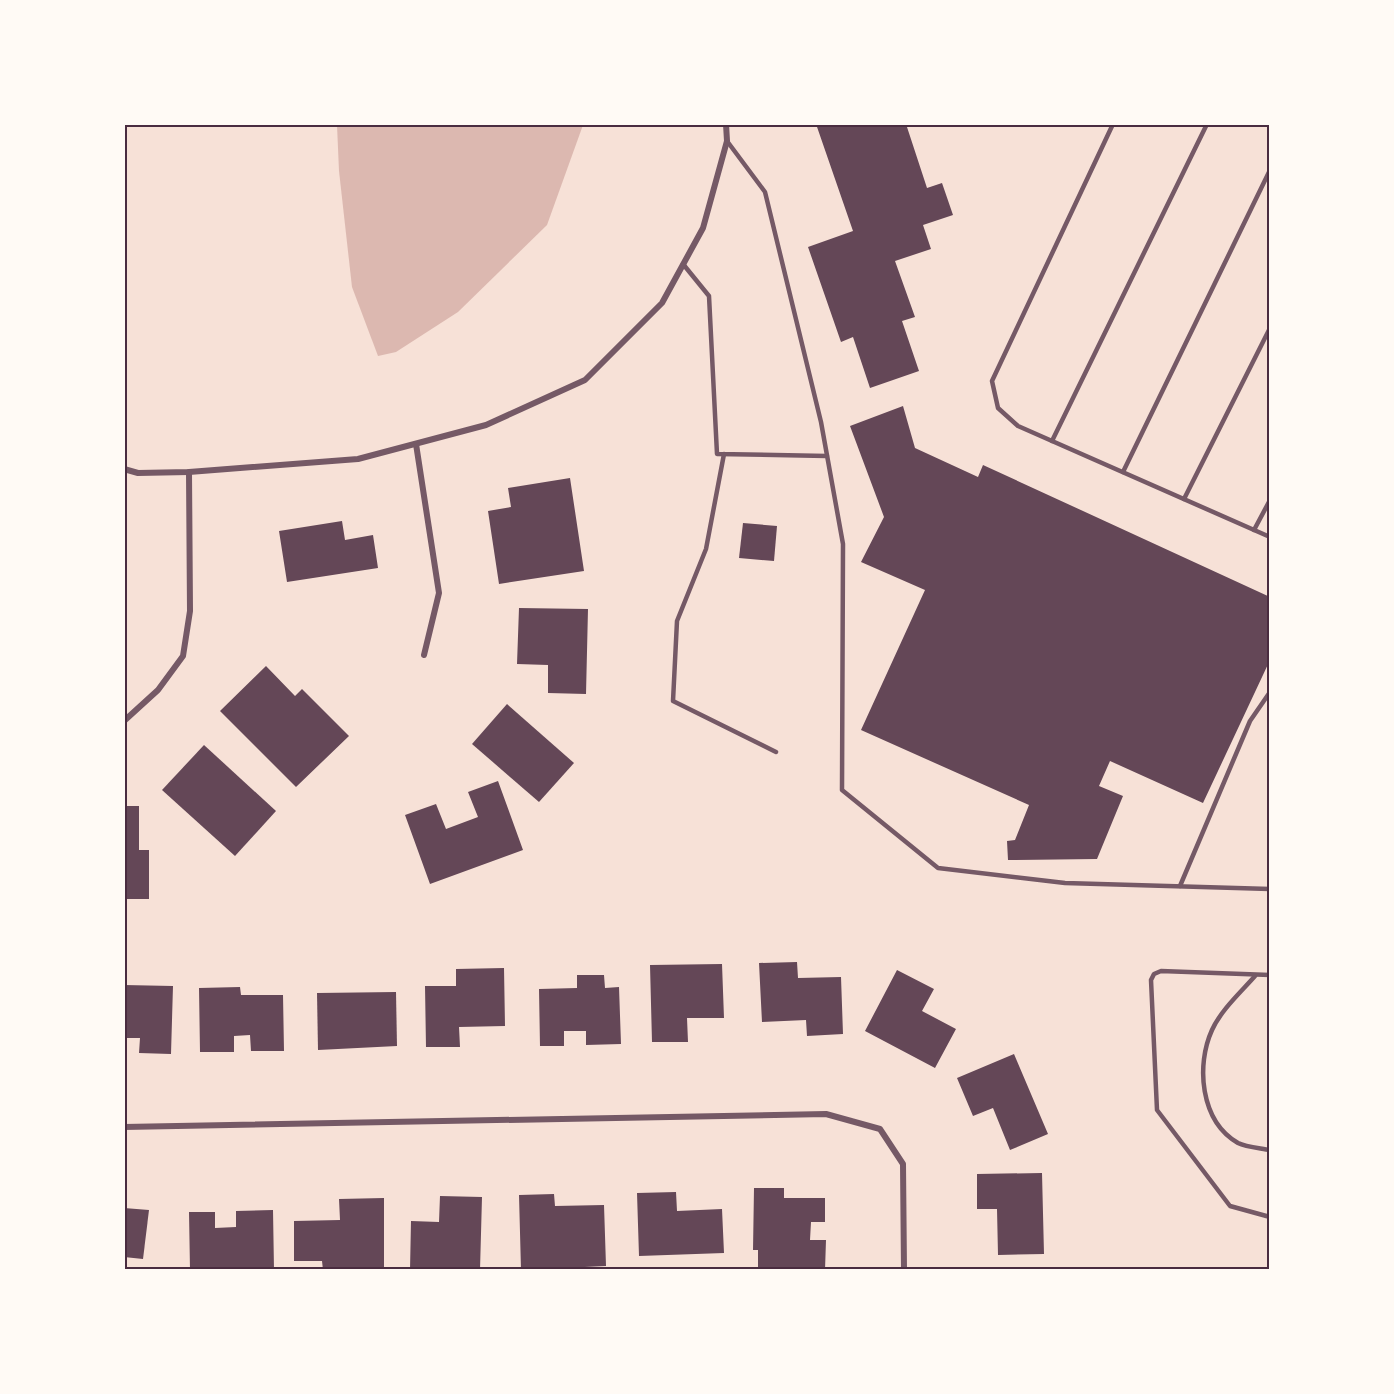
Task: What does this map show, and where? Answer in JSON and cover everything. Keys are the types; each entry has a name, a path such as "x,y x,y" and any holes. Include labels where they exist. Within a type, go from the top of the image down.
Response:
{"street":[{"path":"124,469 138,473 189,472 358,459 486,425 585,380 662,303 703,228 727,141 726,124"},
{"path":"416,444 440,593 424,655"},
{"path":"124,721 158,690 183,656 190,610 189,472"},
{"path":"124,1127 826,1114 880,1129 903,1164 904,1269"}],"lane":[{"path":"1113,124 992,381 998,408 1018,426 1269,537"},
{"path":"1052,441 1208,124"},
{"path":"727,141 765,192 827,456 843,544 842,790 938,868 1065,883 1269,889"},
{"path":"1123,472 1269,170"},
{"path":"683,264 709,296 717,454 827,456"},
{"path":"1184,499 1269,328"},
{"path":"724,454 706,549 676,621 674,701 776,752"},
{"path":"1254,530 1269,500"},
{"path":"1180,886 1251,721 1269,692"},
{"path":"1269,975 1161,971 1154,974 1151,980 1157,1110 1230,1206 1269,1217"},
{"path":"1255,976 1212,1029 1202,1062 1203,1090 1218,1124 1238,1143 1269,1150"}],"shaded area":[{"path":"337,124 583,125 547,225 458,312 396,352 378,356 352,287 339,171"}],"building":[{"path":"816,124 906,124 927,188 942,183 953,215 923,225 931,249 895,261 915,317 902,321 919,371 870,388 853,337 841,342 808,247 853,231"},
{"path":"903,406 915,448 978,477 983,465 1270,597 1270,660 1203,803 1110,761 1099,786 1123,796 1097,859 1008,860 1007,841 1015,840 1029,805 861,730 925,590 861,562 884,517 850,426"},
{"path":"570,478 584,571 499,584 488,511 511,507 508,488"},
{"path":"342,521 345,540 373,535 378,568 287,582 279,531"},
{"path":"743,523 777,526 774,561 739,558"},
{"path":"519,608 588,609 586,694 548,693 548,665 517,664"},
{"path":"266,666 295,696 302,689 349,736 296,787 220,711"},
{"path":"507,704 574,763 539,802 472,744"},
{"path":"204,745 276,811 235,856 162,790"},
{"path":"498,781 523,850 430,884 405,815 436,804 446,829 478,817 468,792"},
{"path":"124,806 139,806 139,850 149,850 149,899 124,899"},
{"path":"797,962 798,978 841,977 843,1034 807,1036 806,1020 762,1022 759,963"},
{"path":"722,964 724,1018 687,1018 688,1042 652,1042 650,965"},
{"path":"504,968 505,1026 459,1027 460,1047 426,1047 425,986 456,986 456,969"},
{"path":"897,970 934,989 922,1011 956,1029 935,1068 865,1031"},
{"path":"577,975 604,975 605,988 619,987 621,1044 586,1045 586,1031 564,1031 564,1046 540,1046 539,989 577,988"},
{"path":"124,985 173,986 171,1054 139,1053 140,1038 124,1038"},
{"path":"240,987 241,995 283,995 284,1051 251,1051 250,1035 234,1036 234,1052 200,1052 199,988"},
{"path":"396,992 397,1046 318,1050 317,993"},
{"path":"1014,1054 1048,1134 1010,1150 993,1108 973,1116 957,1078"},
{"path":"1042,1173 1044,1254 998,1255 997,1209 977,1209 977,1174"},
{"path":"754,1188 784,1188 784,1198 825,1198 825,1222 811,1222 810,1240 826,1240 825,1270 758,1270 758,1250 753,1250"},
{"path":"676,1192 677,1211 722,1209 724,1253 639,1256 637,1193"},
{"path":"554,1194 555,1206 604,1205 606,1266 521,1270 519,1195"},
{"path":"440,1196 482,1197 480,1270 410,1270 411,1221 439,1222"},
{"path":"384,1198 384,1270 323,1270 322,1261 294,1261 294,1221 340,1220 339,1199"},
{"path":"124,1208 149,1210 143,1259 124,1257"},
{"path":"273,1210 274,1270 190,1270 189,1212 215,1212 215,1228 236,1227 236,1211"}]}
